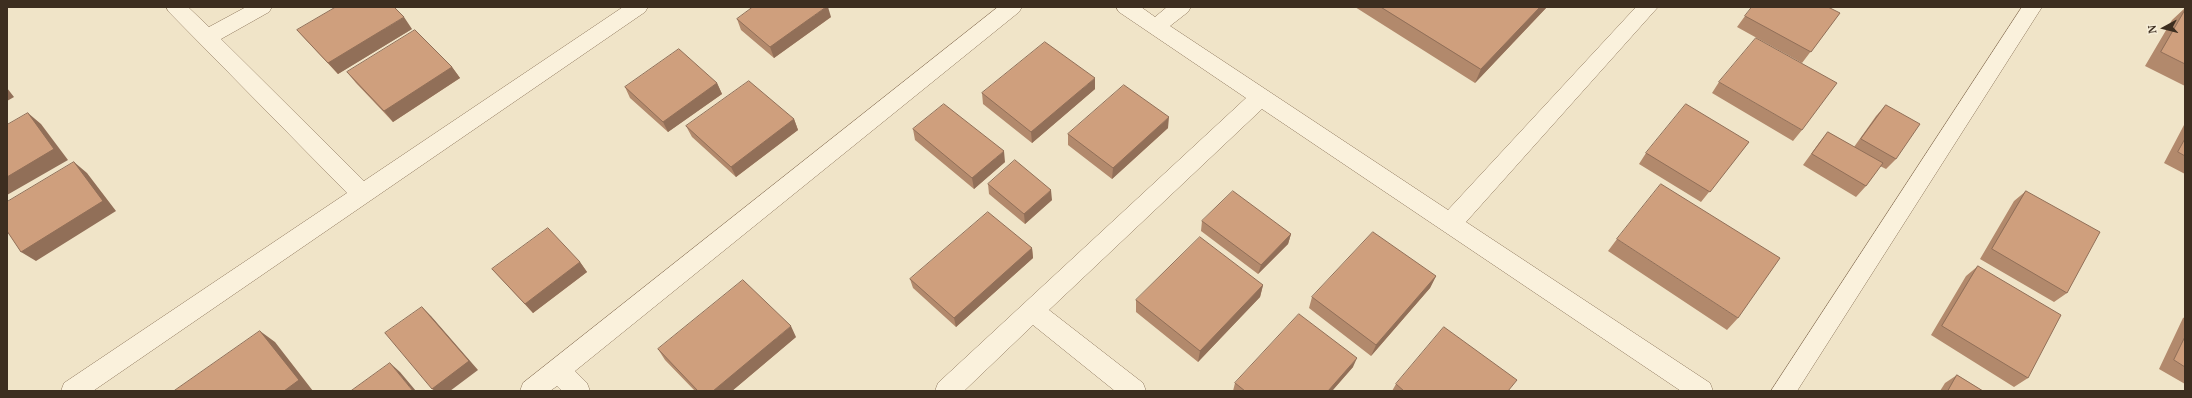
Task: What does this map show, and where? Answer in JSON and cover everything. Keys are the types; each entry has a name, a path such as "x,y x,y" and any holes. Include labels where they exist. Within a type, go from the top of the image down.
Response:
{"street":[{"path":"176,7 363,194"},
{"path":"207,38 262,7"},
{"path":"73,391 638,7"},
{"path":"532,391 1012,7"},
{"path":"1126,7 1701,391"},
{"path":"1156,27 1181,7"},
{"path":"1450,224 1648,7"},
{"path":"1784,391 2032,7"},
{"path":"947,391 1261,97"},
{"path":"1032,311 1134,391"},
{"path":"558,370 578,391"}],"building":[{"path":"336,7 394,7 404,17 328,63 297,30"},
{"path":"753,7 826,7 770,47 737,19"},
{"path":"1381,7 1540,7 1481,69"},
{"path":"1752,7 1828,7 1840,13 1811,52 1745,16"},
{"path":"2185,10 2185,64 2161,52"},
{"path":"415,30 452,67 384,111 347,72"},
{"path":"1756,38 1837,83 1802,130 1719,82"},
{"path":"1045,42 1095,78 1031,132 982,93"},
{"path":"679,49 717,83 663,122 625,87"},
{"path":"749,81 794,119 731,167 686,126"},
{"path":"1124,85 1169,117 1113,168 1068,134"},
{"path":"944,104 1004,151 972,178 913,129"},
{"path":"1686,104 1749,142 1710,192 1646,153"},
{"path":"1886,105 1920,124 1896,159 1861,139"},
{"path":"28,113 54,149 7,177 7,125"},
{"path":"1828,132 1883,163 1866,186 1812,154"},
{"path":"2185,139 2185,156 2178,152"},
{"path":"1015,160 1051,190 1024,214 988,184"},
{"path":"74,162 103,201 21,252 7,231 7,202"},
{"path":"1661,184 1780,258 1738,318 1617,239"},
{"path":"1233,191 1291,234 1261,265 1202,221"},
{"path":"2026,191 2100,232 2067,293 1992,249"},
{"path":"988,212 1032,248 954,318 910,279"},
{"path":"548,228 580,262 525,304 492,269"},
{"path":"1373,232 1436,276 1376,345 1312,297"},
{"path":"1200,237 1263,285 1200,351 1136,300"},
{"path":"1978,266 2061,315 2028,378 1942,326"},
{"path":"743,280 791,326 713,391 698,391 658,349"},
{"path":"422,307 469,361 432,389 385,333"},
{"path":"1299,314 1357,358 1328,391 1245,391 1235,383"},
{"path":"1444,327 1517,380 1508,391 1404,391 1396,384"},
{"path":"260,331 299,380 284,391 174,391"},
{"path":"2185,337 2185,367 2174,360"},
{"path":"390,363 413,391 351,391"},
{"path":"1957,375 1983,391 1948,391"}]}
